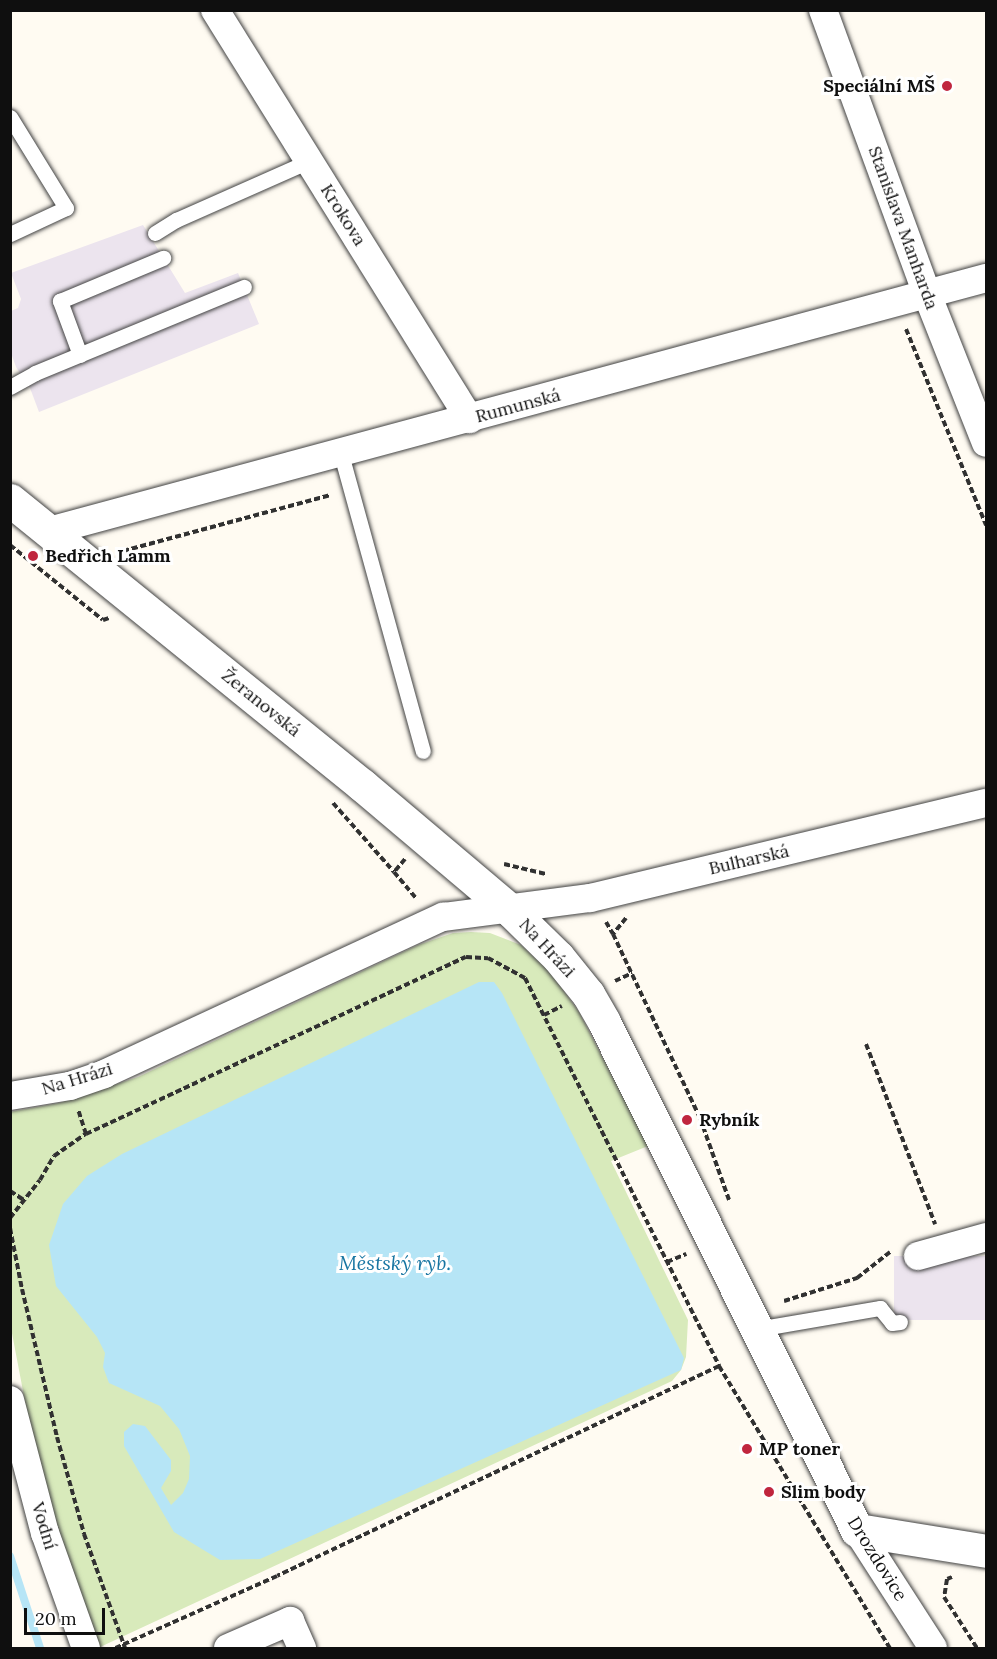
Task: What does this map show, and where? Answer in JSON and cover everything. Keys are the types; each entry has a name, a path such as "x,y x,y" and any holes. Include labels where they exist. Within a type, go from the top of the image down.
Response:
{"street":[{"name":"Krokova","path":"215,10 470,419"},
{"name":"Stanislava Manharda","path":"823,10 927,294 987,444"},
{"name":"Rumunská","path":"49,531 987,278"},
{"name":"Žeranovská","path":"10,500 510,910"},
{"name":"Bulharská","path":"510,910 590,897 987,803"},
{"name":"Na Hrázi","path":"10,1096 70,1086 115,1069 443,917 510,910 558,957 588,994 766,1331"},
{"path":"915,1244 987,1237"},
{"name":"Drozdovice","path":"766,1331 857,1530 933,1648"},
{"name":"Vodní","path":"10,1400 45,1533 86,1648"},
{"path":"857,1530 987,1551"},
{"path":"228,1648 290,1621 302,1648"}],"lane":[{"path":"10,117 66,208 10,234"},
{"path":"155,233 176,220 309,161"},
{"path":"80,355 60,301 163,258"},
{"path":"10,387 35,373 244,287"},
{"path":"341,454 423,752"},
{"path":"766,1331 880,1308 892,1323 900,1322"}],"path":[{"path":"903,322 987,525"},
{"path":"132,558 123,551 335,494 349,483"},
{"path":"415,905 417,897 394,872 423,838"},
{"path":"497,858 506,865 548,874"},
{"path":"627,917 613,934 700,1118 732,1209"},
{"path":"10,1218 40,1180 54,1156 86,1134 466,957 488,958 525,978 719,1366 890,1648"},
{"path":"766,1331 771,1305 857,1278 915,1244 937,1228 866,1044"},
{"path":"70,1086 86,1134"},
{"path":"10,1191 24,1200"},
{"path":"10,1228 57,1437 84,1534 125,1647"},
{"path":"115,1648 125,1647 278,1576 719,1366"},
{"path":"956,1574 947,1580 944,1597 977,1648"}],"shaded area":[{"path":"143,225 185,293 238,273 259,324 39,412 30,388 16,367 11,353 11,311 18,308 21,299 11,273"},
{"path":"894,1256 986,1256 986,1320 894,1320"}],"green space":[{"name":"Městský ryb.","path":"453,933 490,933 521,945 550,972 579,1012 648,1146 611,1161 688,1320 686,1357 681,1370 672,1381 98,1648 53,1512 31,1433 11,1328 10,1112 59,1103 138,1077 418,945"}],"water":[{"name":"Městský ryb.","path":"479,982 494,982 502,993 684,1358 681,1370 260,1559 220,1560 174,1532 124,1446 124,1432 133,1424 145,1426 171,1460 171,1471 161,1488 171,1505 183,1493 189,1479 190,1456 179,1429 160,1406 109,1383 103,1367 105,1353 97,1337 56,1286 49,1245 63,1204 87,1176 122,1154"}],"waterway":[{"path":"10,1556 40,1648"}],"place":[{"name":"Speciální MŠ","path":"947,86"},
{"name":"Bedřich Lamm","path":"33,556"},
{"name":"Rybník","path":"687,1120"},
{"name":"MP toner","path":"747,1449"},
{"name":"Slim body","path":"769,1492"}]}
